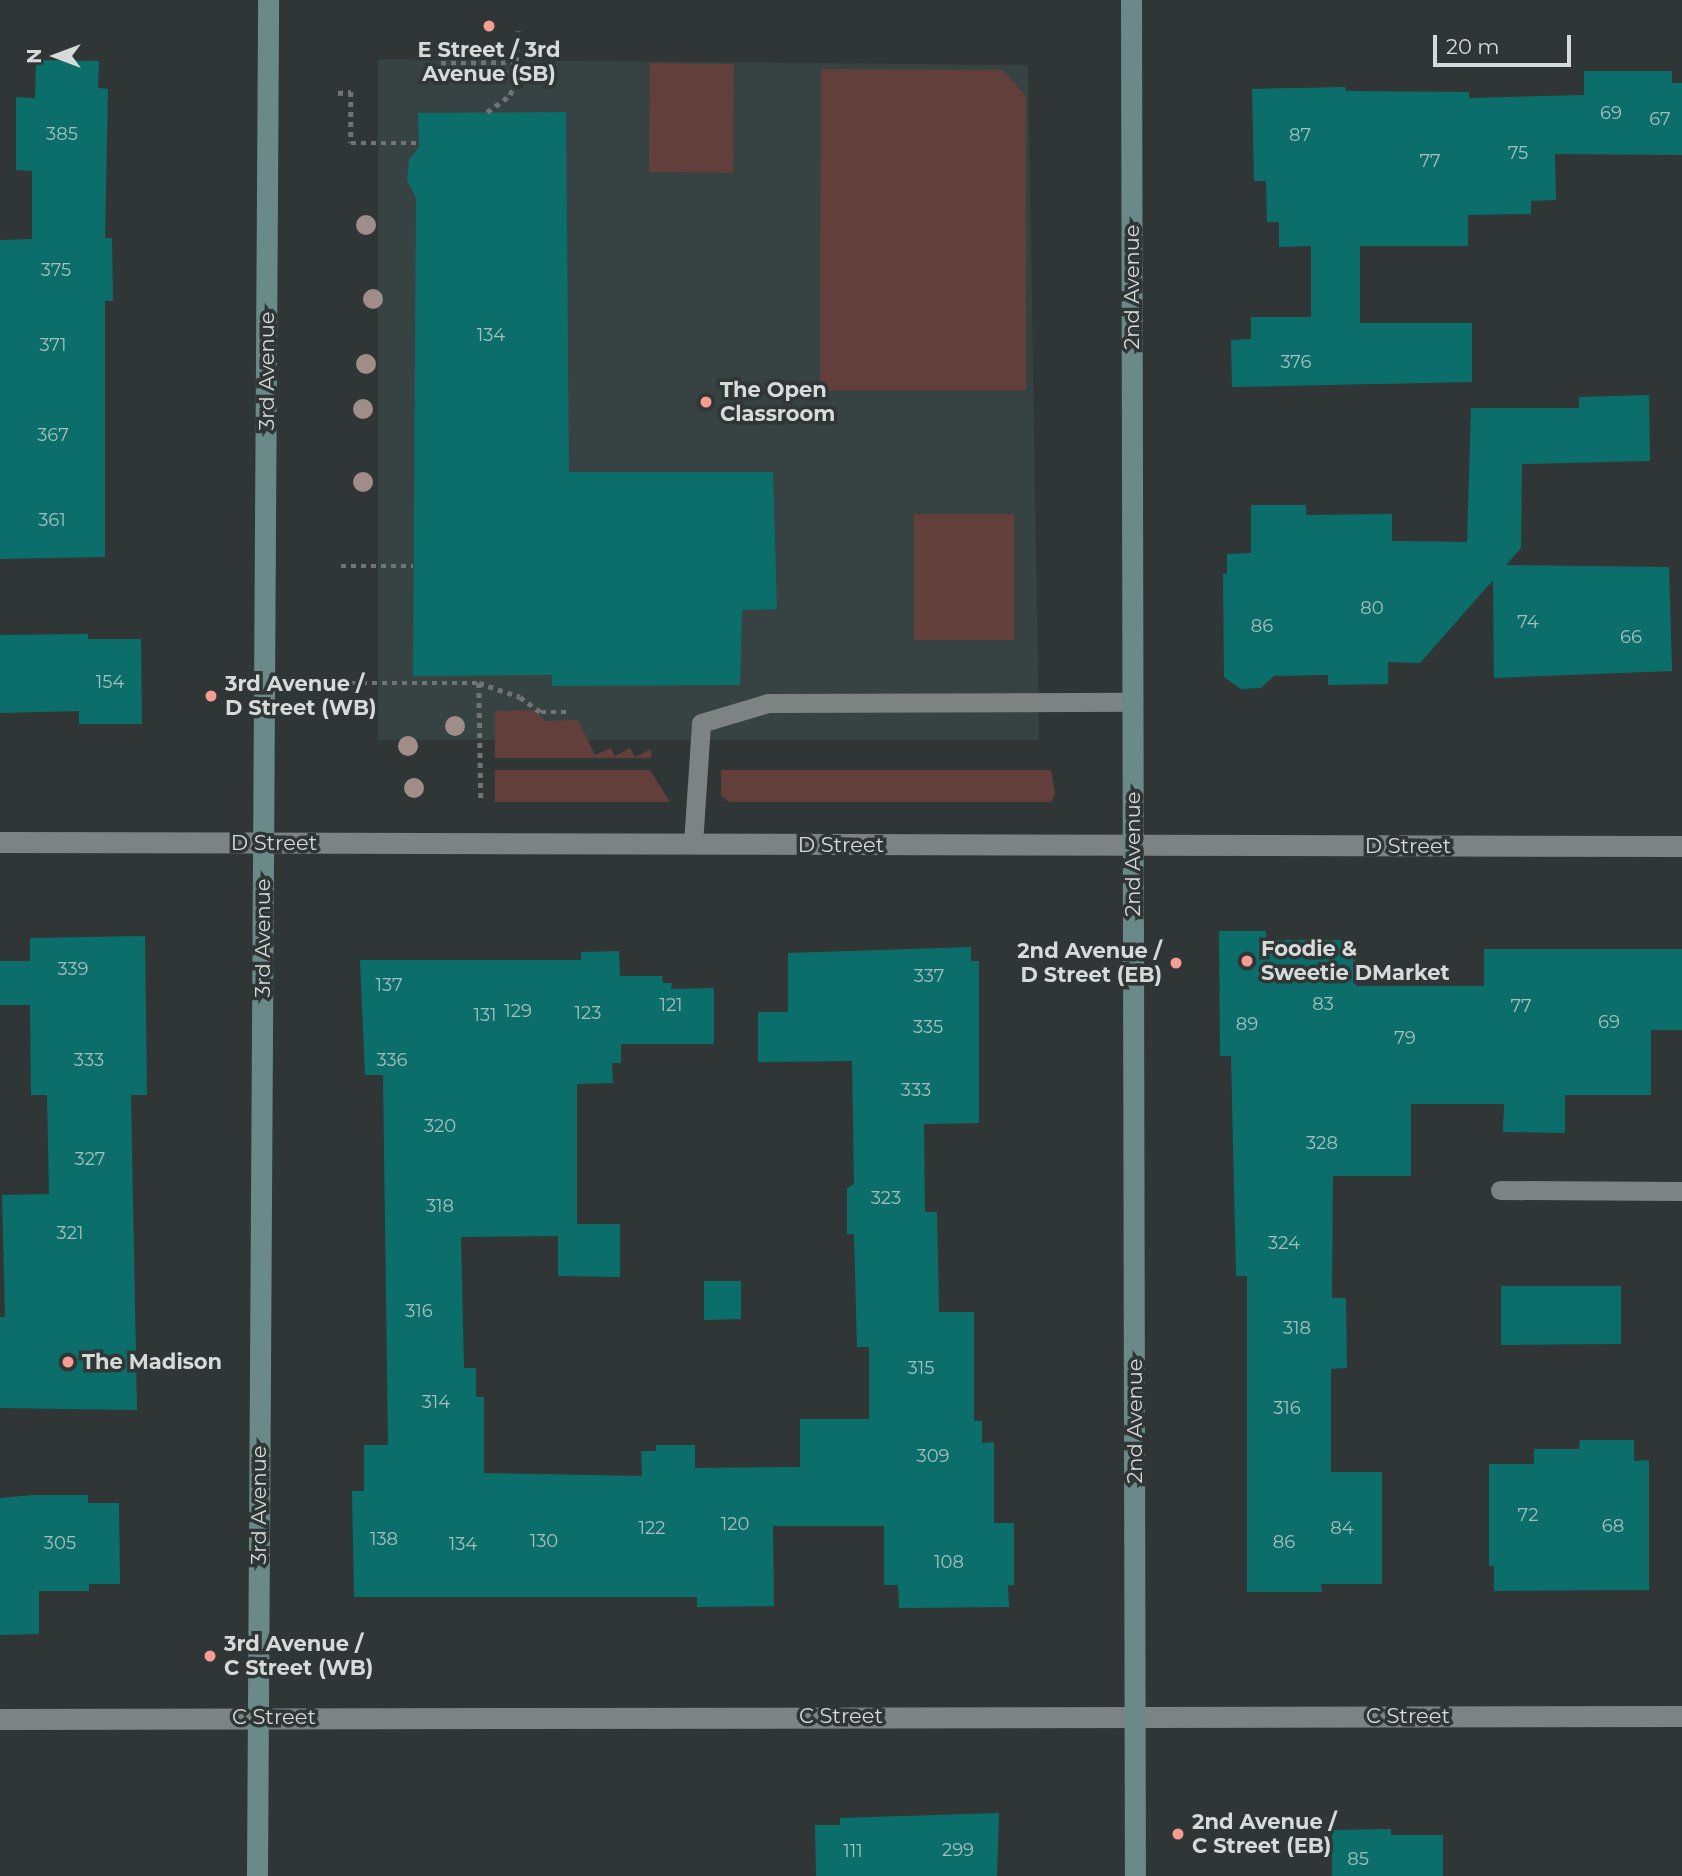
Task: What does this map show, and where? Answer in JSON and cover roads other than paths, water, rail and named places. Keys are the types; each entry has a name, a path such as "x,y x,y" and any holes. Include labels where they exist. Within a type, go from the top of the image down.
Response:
{"street":[{"name":"3rd Avenue","path":"257,1876 268,0"},
{"name":"2nd Avenue","path":"1131,0 1135,1876"},
{"name":"D Street","path":"0,842 1682,846"},
{"name":"C Street","path":"0,1719 1682,1716"}],"lane":[{"path":"694,844 701,723 768,703 1133,702"},
{"path":"1500,1190 1682,1191"}],"place":[{"name":"E Street / 3rd Avenue (SB)","path":"489,26"},
{"name":"The Open Classroom","path":"706,402"},
{"name":"3rd Avenue / D Street (WB)","path":"211,696"},
{"name":"Foodie & Sweetie DMarket","path":"1247,961"},
{"name":"2nd Avenue / D Street (EB)","path":"1176,963"},
{"name":"The Madison","path":"68,1362"},
{"name":"3rd Avenue / C Street (WB)","path":"210,1656"},
{"name":"2nd Avenue / C Street (EB)","path":"1178,1834"}]}
